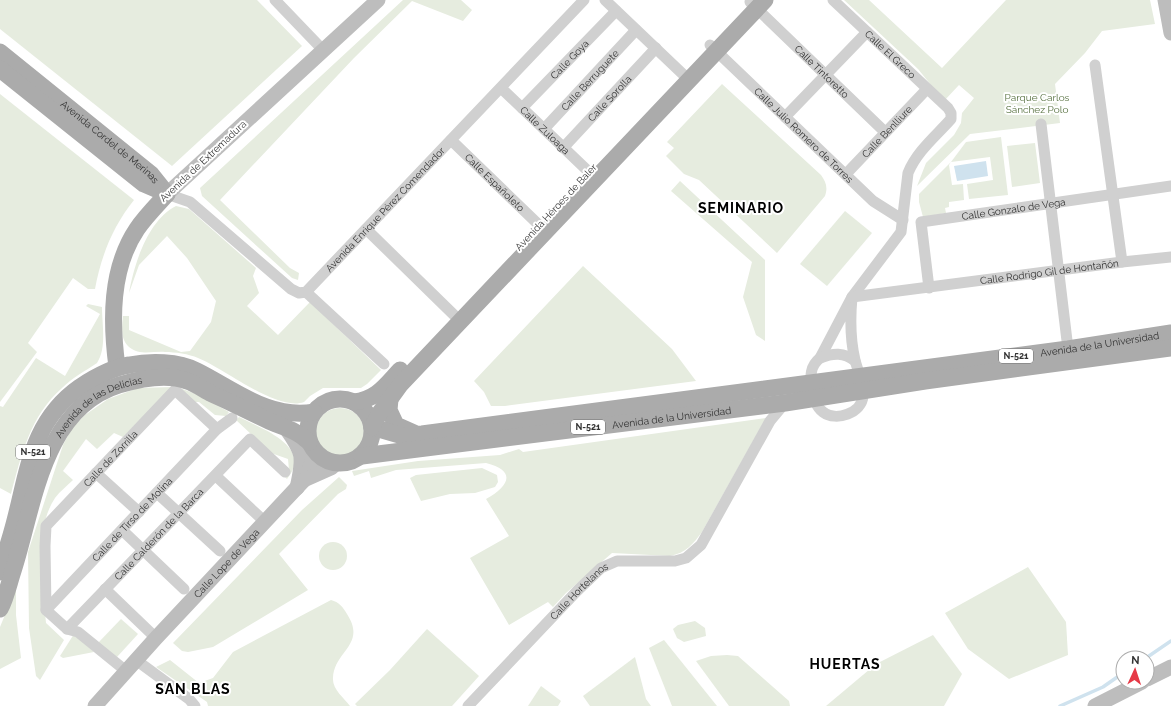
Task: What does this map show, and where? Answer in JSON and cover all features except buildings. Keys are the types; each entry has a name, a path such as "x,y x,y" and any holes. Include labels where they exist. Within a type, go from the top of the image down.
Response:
{"main road":[{"name":"Avenida Héroes de Baler","path":"372,427 378,414 400,385 713,48 756,4"},
{"name":"Avenida Cordel de Merinas","path":"0,52 152,174 167,194"},
{"name":"Avenida Cordel de Merinas","path":"0,69 144,184 167,194"},
{"name":"Avenida Héroes de Baler","path":"354,402 367,400 376,395 589,172 686,77"},
{"name":"Avenida de Extremadura","path":"117,367 114,344 114,309 117,276 125,252 137,230 167,194"},
{"name":"Avenida de la Universidad","path":"362,456 785,403 813,390 860,376 1171,334"},
{"name":"Avenida de la Universidad","path":"860,376 1171,348"},
{"name":"Avenida de las Delicias","path":"0,572 13,528 28,466 39,435 50,414 70,394 90,380 117,367 158,362 179,365 196,370 283,420 311,445"},
{"path":"66,422 73,408 83,397 110,381 117,367 129,373 156,370 181,385"},
{"name":"Avenida de las Delicias","path":"0,609 40,478 52,446 66,422 84,404 107,389 130,382 157,377 283,420 314,412"},
{"name":"Avenida de la Universidad","path":"372,427 403,436 813,390"},
{"path":"337,399 354,402 363,408 369,417 372,427 372,437 368,447 362,456 353,461 337,463 322,458 311,445 308,431 309,421 314,412 321,406 337,399"},
{"path":"390,399 389,410 396,425 418,434"}],"street":[{"path":"275,0 322,50"},
{"name":"Avenida de Extremadura","path":"167,194 378,0"},
{"name":"Avenida Enrique Pérez Comendador","path":"306,292 584,0"},
{"path":"605,0 686,77"},
{"name":"Calle El Greco","path":"833,0 948,108 951,114 951,119 918,154 908,173 903,220"},
{"path":"1165,0 1171,33"},
{"name":"Calle Tintoretto","path":"756,4 885,132"},
{"name":"Calle Goya","path":"522,108 616,10"},
{"name":"Calle Berruguete","path":"544,129 636,30"},
{"path":"785,117 867,32"},
{"name":"Calle Sorolla","path":"563,148 656,48"},
{"name":"Calle Julio Romero de Torres","path":"713,48 873,200 903,220"},
{"name":"Calle Rodrigo Gil de Hontañón","path":"852,297 1122,262 1095,65"},
{"name":"Calle Zuloaga","path":"501,88 589,172"},
{"name":"Calle Benlliure","path":"846,174 927,89"},
{"path":"1041,124 1068,349"},
{"name":"Calle Españoleto","path":"451,140 539,225"},
{"name":"Calle Gonzalo de Vega","path":"929,288 921,222 1171,186"},
{"path":"167,194 194,205 291,289 299,293 306,292 384,364"},
{"path":"813,390 811,369 815,362 820,358 852,297 901,232 903,220"},
{"path":"366,229 454,315"},
{"path":"1122,262 1171,257"},
{"path":"852,297 850,327 860,376"},
{"name":"Avenida de la Universidad","path":"820,358 841,354 849,356 860,376"},
{"path":"181,385 217,429"},
{"name":"Calle de Zorrilla","path":"46,610 46,526 181,385"},
{"name":"Calle Hortelanos","path":"468,706 577,590 601,568 617,561 675,561 686,558 700,545 770,421 785,403"},
{"name":"Calle de Tirso de Molina","path":"46,610 217,429 232,418"},
{"path":"283,420 299,448 301,471 300,484"},
{"name":"Calle Calderón de la Barca","path":"67,629 250,439 286,472"},
{"name":"Calle Lope de Vega","path":"95,706 156,638 300,484 312,464 311,445"},
{"name":"Calle Lope de Vega","path":"300,484 331,468 337,463"},
{"path":"96,473 139,512"},
{"path":"216,476 265,522"},
{"path":"157,493 220,551"},
{"path":"122,530 184,589"},
{"path":"105,590 156,638"},
{"path":"46,610 67,629 78,632 114,662 131,666 189,700 195,706"},
{"path":"1155,676 1171,667"},
{"path":"1095,706 1126,690"}],"green space":[{"path":"0,0 257,0 302,46 172,166 0,29"},
{"path":"403,0 461,0 472,10 463,21 412,1 354,58 220,200 290,268 299,273 298,280 292,278 202,196 200,188"},
{"name":"Parque Carlos Sánchez Polo","path":"844,0 869,0 942,68 1006,0 1150,0 1155,24 1102,31 1085,53 1055,84 1060,123 970,134 917,186 926,163 954,135 961,123 962,113 974,98 959,85 944,101 918,69"},
{"path":"722,84 821,175 825,182 825,196 777,253 699,180 684,174 666,156 674,148 667,142"},
{"path":"0,94 134,200 120,220 104,253 95,289 88,289 73,278 28,343 37,352 0,402"},
{"path":"1001,137 1008,195 969,199 967,184 993,180 990,157 951,162 966,142"},
{"path":"1035,143 1040,183 1012,187 1007,146"},
{"path":"951,162 949,165 952,185 963,184 964,200 949,202 949,207 945,208 946,213 923,217 919,202 919,194"},
{"path":"680,181 765,260 765,341 756,335 743,297 752,262 671,191"},
{"path":"176,206 189,209 256,268 253,276 259,293 247,306 278,335 310,302 381,370 361,388 323,388 310,396 304,402 293,403 280,401 265,395 209,363 186,354 173,352 142,352 133,350 129,347 123,337 123,316 129,316 129,330 181,352 190,351 211,322 216,301 187,258 167,236 139,265 129,293 139,256 150,232 166,213"},
{"path":"845,211 872,233 827,286 800,264"},
{"path":"583,266 672,349 696,381 505,406 491,406 484,392 474,381"},
{"path":"88,304 102,307 103,343 100,357 97,363 66,384 51,399 42,411 28,437 11,494 0,488 0,406 3,407 36,358 65,376 100,314 86,306"},
{"path":"172,387 123,437 114,433 97,449 86,439 63,471 73,480 57,495 48,511 44,526 41,559 46,623 64,640 40,680 36,676 29,628 28,552 63,445 72,428 85,415 108,399 138,388"},
{"path":"177,387 196,394 229,412 226,416 215,415 199,402 193,402"},
{"path":"335,408 345,408 354,412 360,418 363,423 363,441 354,452 345,456 335,456 326,452 320,446 316,437 316,427 320,418 326,412"},
{"path":"239,417 271,433 289,448 294,457 294,467 287,479 285,477 289,470 288,459 271,453 236,420"},
{"path":"766,418 702,532 689,547 676,555 670,556 612,553 566,593 553,607 548,602 509,625 470,558 509,536 486,499 500,489 504,484 506,475 503,470 486,463 396,470 371,478 369,471 354,476 352,471 418,461 500,455 519,449 523,452"},
{"path":"482,468 497,475 498,482 495,487 475,493 450,494 421,501 410,478 416,475"},
{"path":"339,477 347,485 346,489 338,494 279,554 308,590 213,647 188,652 182,651 173,643 302,510"},
{"path":"333,542 339,543 343,546 346,550 346,562 343,566 339,569 333,570 327,569 323,566 320,562 319,556 320,550 323,546 327,543"},
{"path":"1028,567 1066,622 1068,655 1009,679 968,649 945,613"},
{"path":"16,588 16,615 21,658 0,669 0,627"},
{"path":"331,600 339,603 347,614 352,625 352,641 338,661 333,678 336,690 350,706 208,706 207,702 156,667 170,660 199,683 213,678 233,652"},
{"path":"121,619 138,634 117,657 98,643"},
{"path":"695,621 705,628 706,636 684,642 677,638 673,629 678,625"},
{"path":"427,629 479,676 452,706 357,706 355,704 390,670"},
{"path":"74,634 94,652 63,658 60,656"},
{"path":"933,635 962,674 944,706 826,706 876,664"},
{"path":"664,640 717,706 672,706 649,648"},
{"path":"711,656 738,656 789,701 790,706 729,706 696,661"},
{"path":"635,657 646,699 651,706 590,706 583,696"},
{"path":"541,686 561,701 558,706 528,706"}],"water":[{"path":"986,161 988,176 957,181 954,166"}],"waterway":[{"path":"1155,652 1171,641"},
{"path":"1060,706 1103,687 1115,679"}],"district":[{"name":"SEMINARIO","path":"741,208"},
{"name":"HUERTAS","path":"845,664"},
{"name":"SAN BLAS","path":"193,689"}]}
